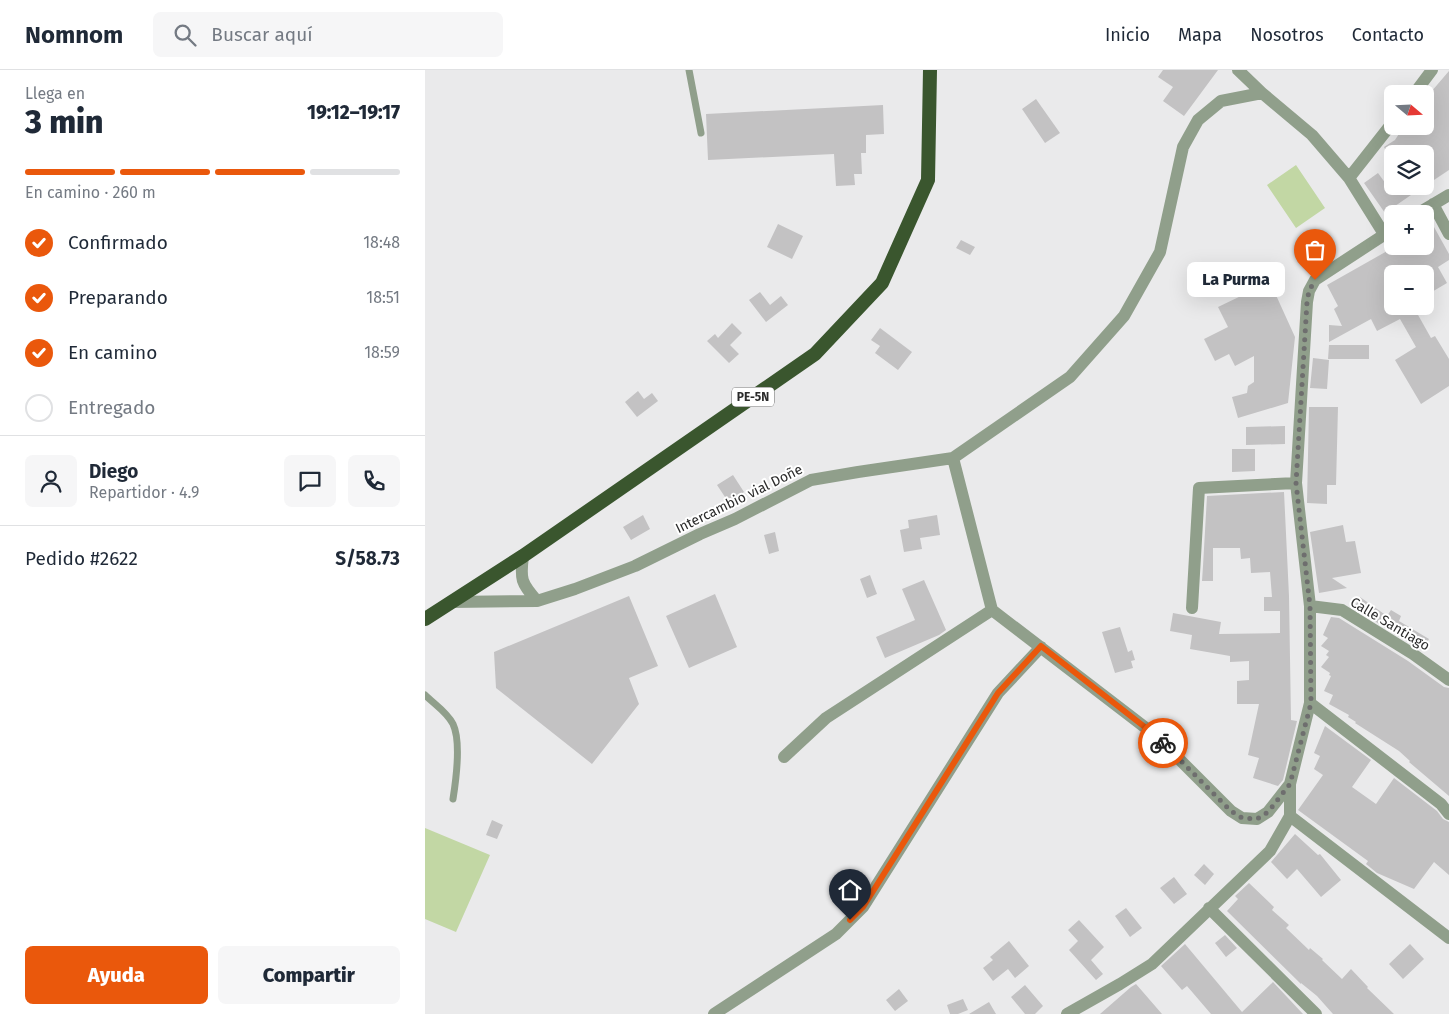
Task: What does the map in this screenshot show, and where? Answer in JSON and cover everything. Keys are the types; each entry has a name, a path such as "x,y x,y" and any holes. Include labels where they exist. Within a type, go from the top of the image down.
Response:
{"highway":[{"name":"PE-5N","path":"425,619 523,556 815,354 882,283 928,180 930,70"}],"street":[{"path":"1238,70 1312,135 1349,178 1384,226"},
{"path":"1421,85 1432,70"},
{"name":"Intercambio vial Doñe","path":"451,602 537,601 635,566 735,519 811,480 953,458 1070,378 1124,316 1160,252 1183,147 1198,120 1221,101 1262,93"},
{"path":"1349,178 1384,133"},
{"path":"1449,195 1433,204 1449,234"},
{"path":"1067,1014 1152,964 1270,851 1290,816 1290,784 1311,703 1310,606 1296,483 1307,302 1309,291 1315,280 1384,234"},
{"path":"953,458 993,610 1155,735 1231,811 1242,818 1257,819 1268,812 1290,784"},
{"path":"1193,608 1199,488 1296,483"},
{"path":"523,556 520,574 527,591 537,601"},
{"name":"Calle Santiago","path":"1310,606 1342,610 1413,654 1449,680"},
{"path":"784,758 826,718 993,610"},
{"path":"714,1014 836,934 863,907 998,693 1041,646"},
{"path":"1311,703 1446,804"},
{"path":"1290,816 1449,938"},
{"path":"1209,908 1316,1014"}],"lane":[{"path":"689,70 701,133"},
{"path":"425,695 446,714 453,724 457,756 453,799"}],"green space":[{"path":"1296,165 1325,208 1296,228 1267,185"},
{"path":"425,828 490,855 456,932 425,919"}],"building":[{"path":"1163,70 1218,70 1184,116 1163,101 1173,87 1158,77"},
{"path":"1449,71 1449,170 1434,180 1434,145 1387,145 1395,140 1398,135 1434,135 1434,88"},
{"path":"1036,99 1060,133 1045,143 1022,109"},
{"path":"883,105 884,134 866,135 866,153 861,153 862,174 854,174 855,185 836,186 834,154 708,160 706,114"},
{"path":"1378,173 1384,181 1384,195 1411,195 1397,205 1384,205 1384,212 1364,183"},
{"path":"778,224 803,236 792,259 767,247"},
{"path":"1434,227 1449,254 1449,260 1438,267 1447,283 1434,291 1434,265 1384,265 1384,315 1418,315 1431,338 1435,336 1449,359 1449,386 1421,404 1395,360 1416,347 1400,319 1377,331 1371,319 1329,342 1329,325 1342,326 1334,309 1338,306 1327,285 1384,253 1384,255 1434,255"},
{"path":"961,240 975,247 970,255 956,248"},
{"path":"1270,282 1295,337 1288,403 1238,418 1232,397 1247,393 1248,386 1254,382 1254,356 1235,366 1229,354 1215,361 1204,339 1228,327 1218,307"},
{"path":"760,292 770,305 781,296 788,305 766,322 749,300"},
{"path":"732,323 742,333 730,345 739,354 729,363 707,341 715,334 718,338"},
{"path":"880,328 912,352 898,370 875,353 880,346 871,340"},
{"path":"1329,345 1369,345 1369,359 1328,359"},
{"path":"1313,358 1329,360 1327,389 1310,388"},
{"path":"638,391 644,399 652,393 658,401 637,417 625,402"},
{"path":"1309,407 1338,407 1336,485 1327,485 1327,504 1307,503"},
{"path":"1285,426 1285,444 1246,445 1246,427"},
{"path":"1232,449 1255,449 1255,471 1232,472"},
{"path":"733,475 744,492 729,503 717,485"},
{"path":"1284,492 1289,596 1291,720 1297,721 1283,780 1278,786 1253,778 1259,758 1248,755 1259,704 1237,704 1237,681 1249,680 1249,661 1230,662 1230,656 1190,649 1192,635 1170,631 1173,613 1221,622 1219,634 1280,633 1280,611 1264,611 1264,597 1272,597 1270,572 1251,573 1250,558 1241,559 1240,548 1213,548 1213,581 1202,581 1207,496"},
{"path":"643,515 650,529 631,540 623,527"},
{"path":"937,515 940,535 920,538 922,549 904,552 900,530 909,528 908,520"},
{"path":"1343,525 1346,542 1355,541 1361,573 1332,578 1347,588 1319,593 1310,532"},
{"path":"775,532 779,551 769,554 764,535"},
{"path":"870,575 877,594 867,598 860,579"},
{"path":"924,580 946,630 939,635 885,658 876,637 915,620 902,589"},
{"path":"715,594 737,647 689,668 666,616"},
{"path":"629,596 658,666 629,678 639,704 592,764 496,688 494,652"},
{"path":"1360,597 1387,616 1391,610 1401,616 1399,621 1429,639 1422,651 1354,608"},
{"path":"1331,617 1339,618 1408,661 1444,687 1449,688 1449,796 1399,751 1355,723 1348,717 1349,715 1329,704 1333,695 1324,691 1331,676 1329,675 1330,673 1321,667 1329,657 1326,655 1329,651 1321,646 1328,638 1323,635"},
{"path":"1120,627 1128,652 1132,650 1135,660 1131,661 1133,668 1115,673 1102,632"},
{"path":"1325,726 1371,760 1352,787 1376,804 1394,778 1449,822 1449,875 1434,862 1414,889 1377,873 1366,864 1368,861 1298,810 1323,775 1314,769 1320,756 1314,753"},
{"path":"492,820 503,825 497,839 486,835"},
{"path":"1295,834 1318,855 1320,854 1341,880 1321,897 1297,869 1287,879 1271,862"},
{"path":"1204,864 1214,874 1205,885 1194,875"},
{"path":"1174,877 1187,894 1174,904 1160,888"},
{"path":"1249,883 1274,907 1272,910 1289,925 1286,928 1309,950 1310,948 1323,959 1342,979 1351,969 1367,988 1394,1014 1333,1014 1317,996 1301,984 1227,911 1238,899 1235,896"},
{"path":"1126,908 1142,928 1130,937 1115,916"},
{"path":"1079,920 1104,947 1091,960 1103,974 1096,980 1069,950 1078,941 1068,930"},
{"path":"1225,935 1237,948 1226,957 1215,943"},
{"path":"1009,941 1029,966 1015,978 1008,969 993,981 983,968 993,960 990,957"},
{"path":"1185,944 1242,1012 1273,982 1303,1014 1211,1014 1187,986 1182,990 1161,966"},
{"path":"1410,944 1424,959 1403,979 1389,964"},
{"path":"1136,984 1162,1014 1100,1014 1131,987"},
{"path":"1025,985 1043,1006 1035,1014 1025,1014 1011,997"},
{"path":"899,989 908,1001 895,1011 886,1000"},
{"path":"963,999 968,1010 958,1014 950,1014 947,1005"},
{"path":"989,1002 996,1014 969,1014"}],"way so far":[{"path":"1163,743 1231,811 1242,818 1257,819 1268,812 1290,784 1311,703 1310,606 1296,483 1307,302 1309,291 1315,280"}],"place":[{"name":"La Purma","path":"1315,280"}],"route":[{"path":"850,920 863,907 998,693 1041,646 1163,743"}]}
